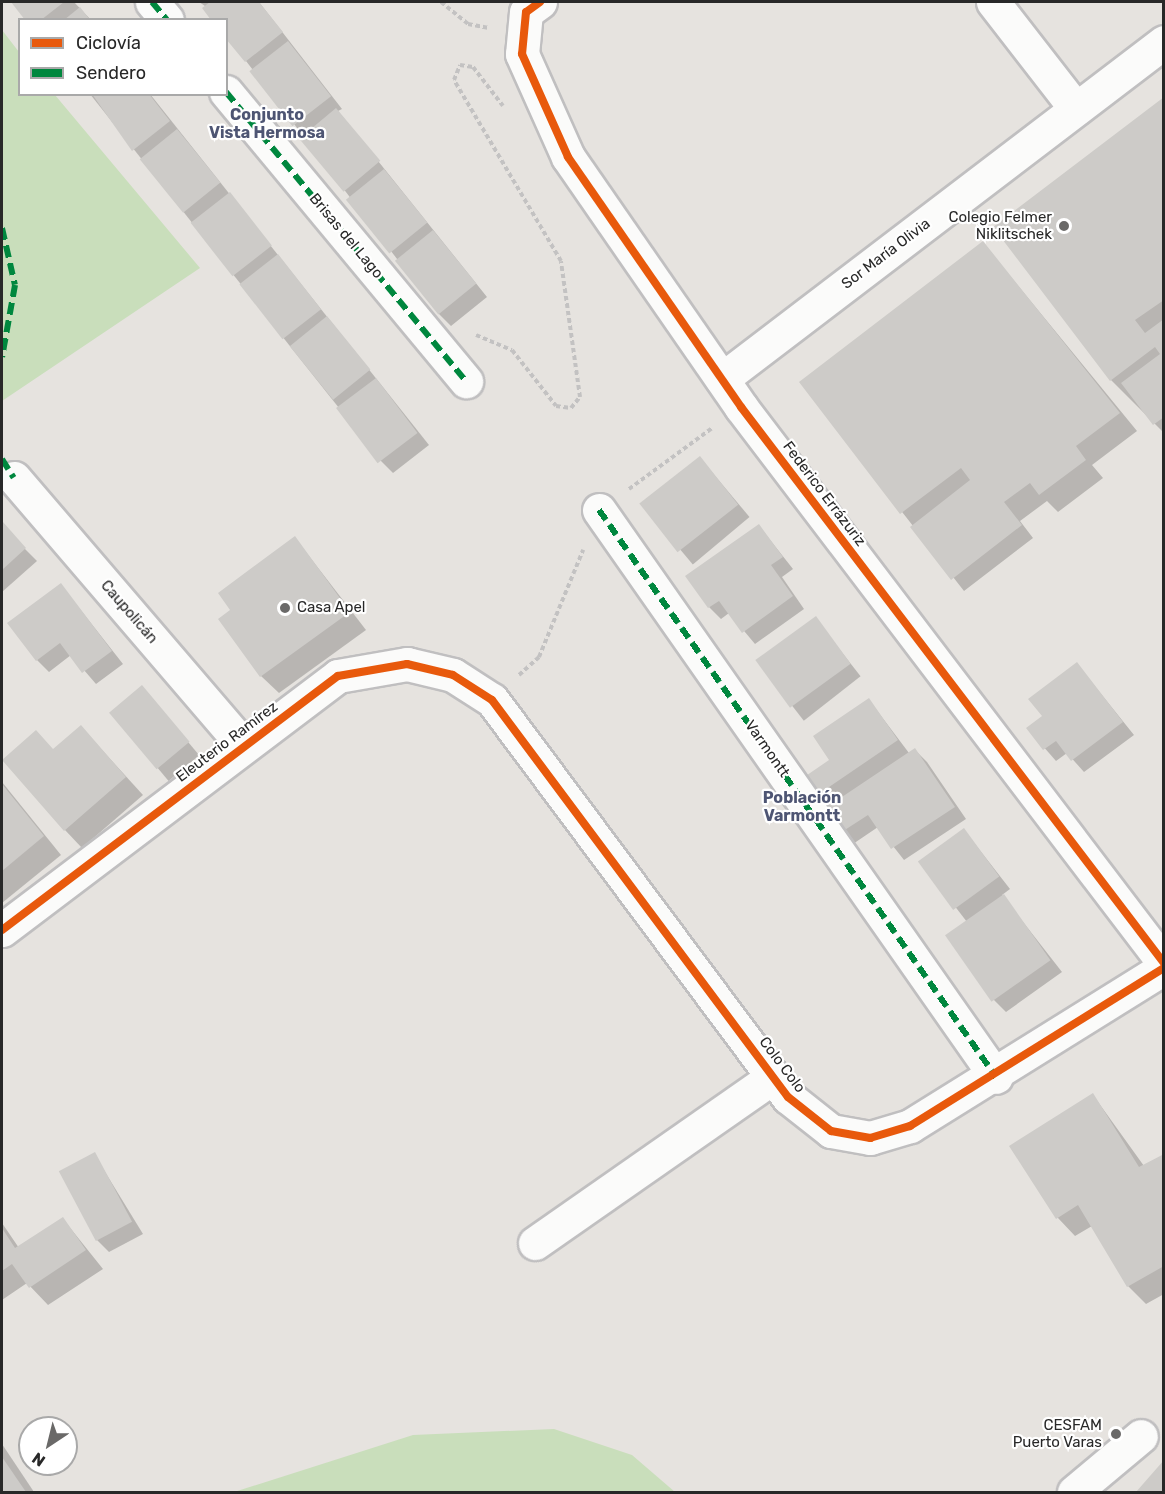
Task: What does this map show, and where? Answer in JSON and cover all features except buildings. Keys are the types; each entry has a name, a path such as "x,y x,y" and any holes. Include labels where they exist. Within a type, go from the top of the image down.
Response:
{"street":[{"path":"152,2 165,18"},
{"path":"993,2 1076,109"},
{"name":"Federico Errázuriz","path":"529,16 528,72 568,157 723,379 1164,963"},
{"name":"Sor María Olivia","path":"723,379 1164,42"},
{"name":"Brisas del Lago","path":"228,94 466,381"},
{"name":"Caupolicán","path":"14,478 244,746"},
{"name":"Varmontt","path":"599,510 996,1077"},
{"name":"Eleuterio Ramírez","path":"2,930 338,676 360,668 430,668 492,700"},
{"name":"Colo Colo","path":"492,700 773,1077 814,1123 870,1137 910,1126 996,1077 1164,968"},
{"path":"535,1243 773,1077"},
{"path":"1074,1492 1141,1436"}],"path":[{"path":"441,2 468,24 529,16"},
{"path":"441,350 471,333 493,338 512,350 556,406 570,408 580,397 561,261 454,80 460,65 473,67 509,114"}],"green space":[{"path":"2,30 18,51 18,96 56,96 200,268 2,401"},
{"path":"554,1429 632,1455 675,1492 234,1492 413,1435"}],"marked path":[{"path":"152,2 165,18"},
{"path":"228,94 466,381"},
{"path":"2,228 15,285 2,357"},
{"path":"2,459 14,478"},
{"path":"599,510 996,1077"}],"cycle path":[{"path":"540,2 526,12 522,54 568,157 741,407 1164,963"},
{"path":"2,930 338,676 407,664 453,675 492,700 788,1097 831,1131 870,1138 910,1126 1164,968"}],"place":[{"name":"Colegio Felmer Niklitschek","path":"1064,226"},
{"name":"Casa Apel","path":"285,608"},
{"name":"CESFAM Puerto Varas","path":"1116,1434"}],"district":[{"name":"Conjunto Vista Hermosa","path":"267,124"},
{"name":"Población Varmontt","path":"802,807"}]}
